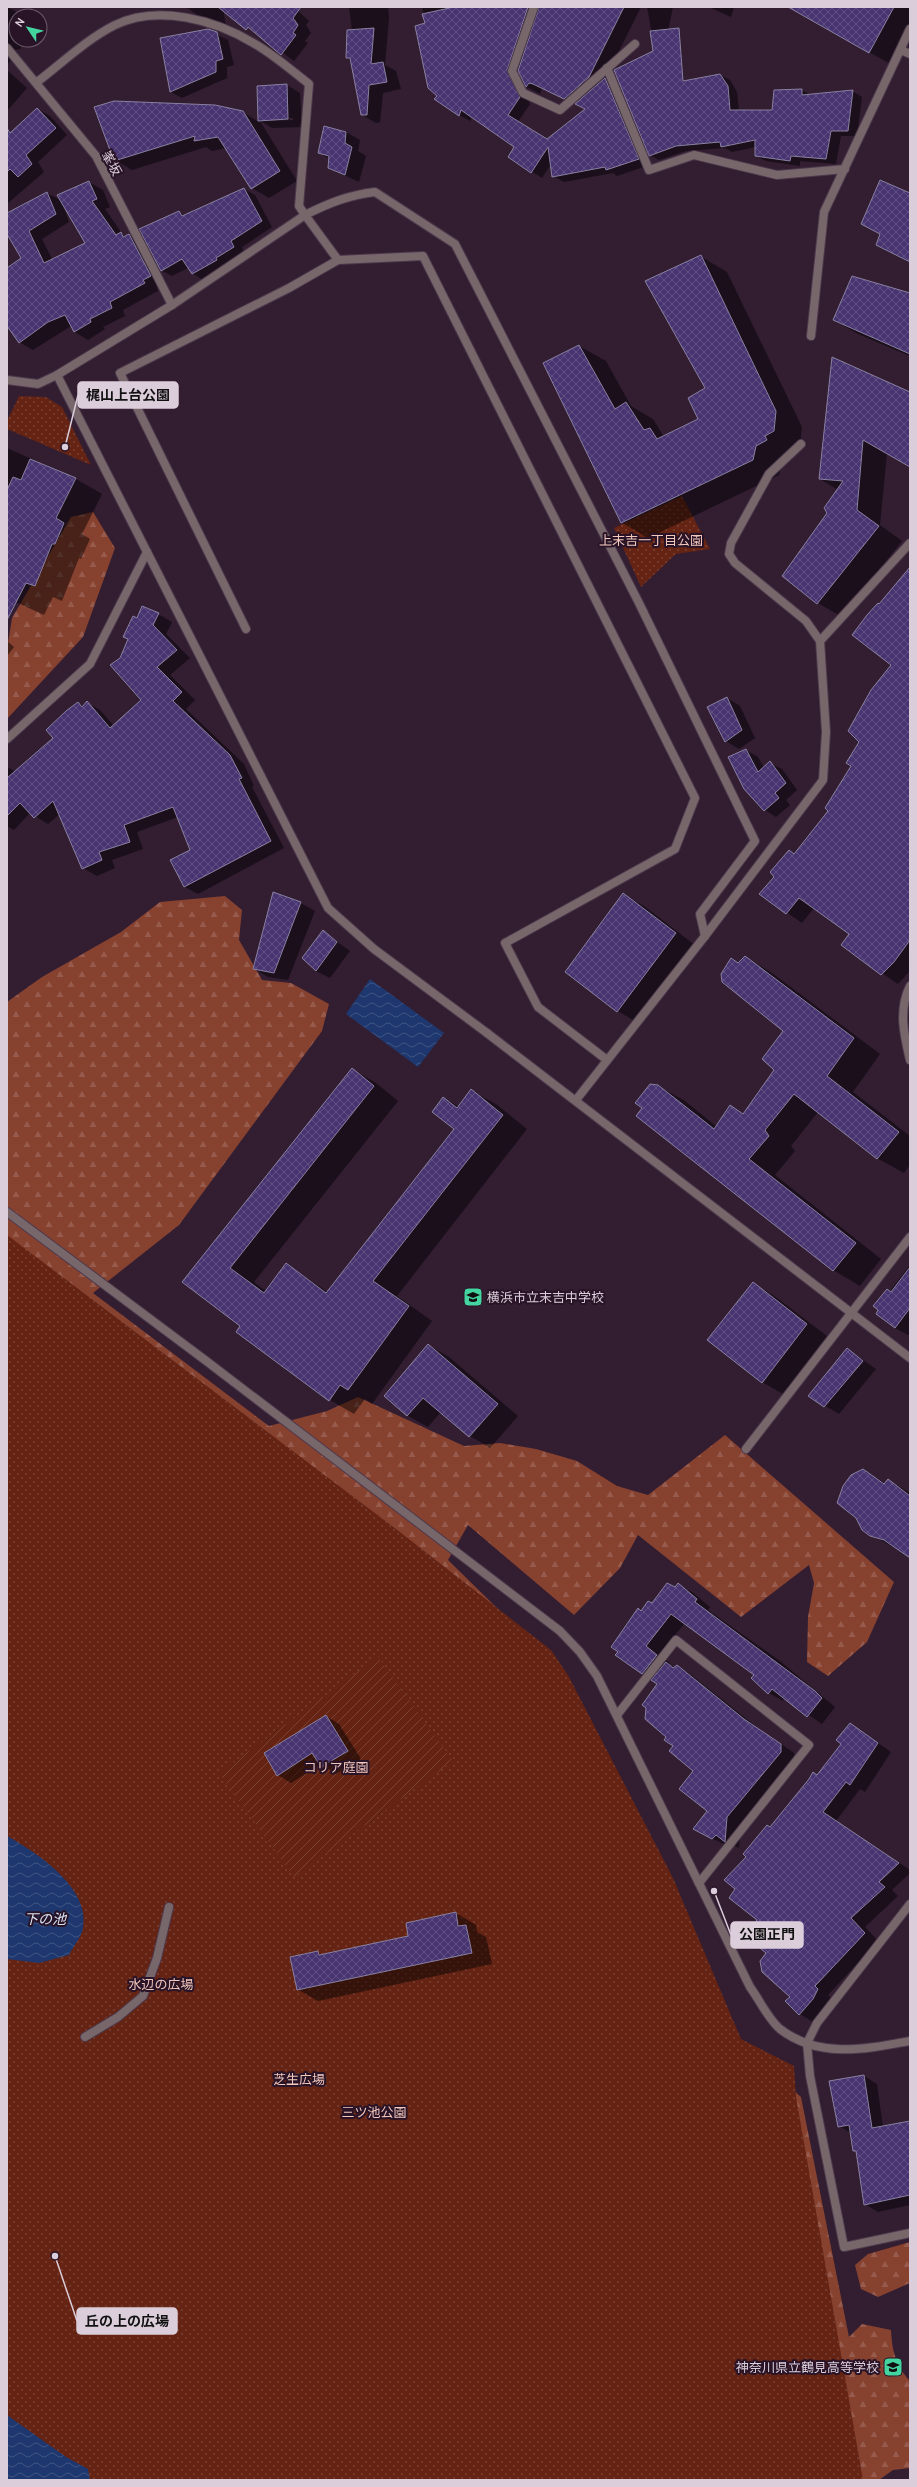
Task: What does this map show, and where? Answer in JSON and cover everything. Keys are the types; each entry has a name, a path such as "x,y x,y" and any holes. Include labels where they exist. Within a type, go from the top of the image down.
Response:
{"street":[{"path":"534,7 512,71 523,93 560,110 635,44"},
{"path":"37,82 85,45 115,25 144,15 171,15 229,30 255,44 309,84 299,206 338,260"},
{"path":"811,336 824,212 910,29"},
{"name":"峯坂","path":"7,48 37,82 96,156 172,305"},
{"path":"901,50 910,54"},
{"path":"607,68 649,170 694,155 777,175 845,169"},
{"path":"7,380 38,384 56,375 172,305 305,215 331,201 352,195 375,192 455,244 638,603 755,841 700,914 705,936"},
{"path":"246,630 120,373 290,288 338,260 423,256 695,798 675,849 505,943 538,1007 608,1060"},
{"path":"56,375 328,908 374,949 576,1100 910,1358"},
{"path":"576,1100 705,936 823,780 826,732 820,641 806,621 735,563 729,554 731,543 769,474 801,444"},
{"path":"820,641 910,543"},
{"path":"7,739 90,664 147,552"},
{"path":"910,986 904,998 902,1025 910,1060"},
{"path":"7,1212 205,1360 560,1630 580,1652 597,1676 750,1987 780,2028 807,2043 830,2050 851,2050 910,2041"},
{"path":"746,1450 910,1237"},
{"path":"616,1715 676,1640 809,1745 699,1883"},
{"path":"910,1904 817,2023 807,2043 810,2076 844,2246 910,2233"},
{"path":"84,2037 118,2017 143,1996 157,1958 169,1907"}],"green space":[{"path":"19,396 46,397 62,407 91,465 7,429 7,421"},
{"name":"上末吉一丁目公園","path":"682,496 710,549 676,554 641,587 614,528"},
{"path":"93,512 115,548 83,637 7,719 7,649 12,618 71,517"},
{"name":"三ツ池公園","path":"225,896 242,910 239,940 262,980 291,983 329,1004 322,1031 179,1225 93,1293 269,1426 327,1411 358,1397 464,1446 500,1443 536,1449 577,1461 617,1486 648,1495 725,1435 894,1582 867,1642 828,1676 807,1662 808,1617 814,1583 809,1565 741,1617 638,1535 620,1568 574,1615 468,1525 448,1560 549,1659 491,1933 758,2058 801,2097 849,2337 862,2324 891,2330 892,2345 898,2364 910,2381 910,2468 893,2470 879,2480 154,2480 7,1959 7,1002 42,977 121,932 160,902"},
{"name":"三ツ池公園","path":"7,1235 396,1529 551,1650 568,1675 673,1878 741,2039 794,2066 796,2097 863,2480 7,2480"},
{"name":"コリア庭園","path":"378,1657 453,1761 294,1877 219,1773"},
{"path":"910,2242 910,2283 878,2297 861,2289 855,2265 868,2254"}],"water":[{"path":"370,979 444,1033 418,1067 346,1014"},
{"name":"下の池","path":"7,1836 32,1852 59,1873 79,1899 83,1913 83,1928 69,1955 39,1963 7,1959"},
{"path":"7,2415 66,2457 88,2469 90,2480 7,2480"}],"building":[{"path":"218,7 301,7 293,18 298,25 293,33 296,35 281,55 248,27 246,30"},
{"path":"454,7 528,7 507,70 520,97 508,115 547,139 585,109 575,104 605,78 639,159 606,170 605,167 552,177 548,147 531,173 508,157 514,147 461,110 459,116 434,99 437,96 428,88 415,26 425,23 422,14"},
{"path":"539,7 624,7 589,77 564,99 533,84 529,83 526,87 518,71"},
{"path":"788,7 894,7 869,53"},
{"path":"374,28 371,64 383,62 387,82 369,85 367,115 361,115 350,58 346,58 347,30"},
{"path":"679,28 683,81 720,74 728,86 730,110 772,110 774,90 802,89 802,95 853,90 848,131 831,131 826,159 791,156 790,161 755,156 755,140 721,147 720,142 676,146 649,156 614,70 653,51 650,31"},
{"path":"208,29 217,32 223,59 216,61 216,72 170,92 160,38"},
{"path":"287,84 288,119 258,121 257,86"},
{"path":"114,101 215,105 243,111 280,171 251,189 218,137 194,141 195,136 114,161 94,107"},
{"path":"37,108 56,128 26,155 32,164 18,177 10,169 7,172 7,128 10,133"},
{"path":"324,126 346,132 345,143 352,147 345,175 328,168 329,156 318,153"},
{"path":"880,180 910,193 910,262 876,245 880,234 861,224"},
{"path":"89,181 97,199 92,201 116,235 121,232 123,237 129,234 151,276 143,280 145,283 110,302 112,308 90,319 91,322 74,332 65,315 48,322 19,343 7,326 7,268 21,258 7,234 7,213 47,192 56,214 29,231 44,263 85,243 57,195"},
{"path":"244,188 262,221 231,241 234,247 216,258 217,260 192,274 182,259 161,271 139,229 179,211 182,216"},
{"path":"701,255 776,411 774,431 765,436 767,440 756,446 753,460 621,523 543,363 579,345 615,409 626,402 644,430 650,428 657,439 698,419 688,398 705,388 645,281"},
{"path":"852,276 910,293 910,354 833,320"},
{"path":"832,357 910,392 910,467 863,440 857,510 879,526 817,604 782,576 827,513 824,508 843,481 819,479"},
{"path":"30,459 76,478 56,518 64,523 55,544 52,544 35,586 26,583 7,620 7,490 13,477 21,480"},
{"path":"910,567 910,940 894,962 881,975 841,945 849,934 799,898 786,914 759,894 774,877 770,872 789,850 794,854 828,811 825,808 851,766 846,763 859,742 848,731 871,690 891,665 852,635 867,615 878,603 879,604"},
{"path":"142,606 159,613 153,625 177,650 157,667 182,692 173,701 230,755 242,778 239,779 271,841 184,887 170,860 190,850 173,807 124,825 130,842 99,852 102,860 82,869 53,801 34,818 20,803 7,816 7,778 53,738 46,730 66,711 78,702 82,707 87,701 110,728 141,700 110,665 120,658 128,639 123,637 133,616 137,618"},
{"path":"727,697 742,730 725,742 707,707"},
{"path":"746,749 758,772 770,761 786,783 775,793 779,798 764,811 744,789 728,757"},
{"path":"273,892 301,902 274,973 253,969"},
{"path":"623,893 676,933 617,1012 565,972"},
{"path":"323,930 337,942 316,971 302,958"},
{"path":"745,956 854,1038 827,1076 899,1132 877,1159 794,1094 765,1130 769,1136 749,1159 856,1243 833,1271 636,1116 642,1108 635,1103 650,1084 658,1085 714,1129 730,1105 743,1114 774,1070 762,1059 783,1031 722,982 721,974 731,958 738,963"},
{"path":"352,1068 374,1086 230,1268 264,1293 286,1263 326,1293 454,1129 432,1112 443,1097 457,1108 471,1089 503,1115 373,1281 409,1306 348,1390 340,1385 329,1401 236,1332 240,1326 182,1282"},
{"path":"910,1267 910,1308 895,1328 876,1314 878,1310 873,1306 887,1289 891,1292"},
{"path":"753,1282 807,1324 762,1383 707,1340"},
{"path":"428,1344 498,1404 469,1437 423,1398 407,1416 384,1396"},
{"path":"847,1348 863,1361 824,1407 808,1396"},
{"path":"863,1469 884,1484 888,1479 910,1496 910,1558 884,1540 870,1536 862,1530 856,1518 837,1503 843,1486 851,1475"},
{"path":"667,1583 675,1587 678,1583 697,1599 695,1602 815,1691 822,1698 807,1717 772,1689 768,1694 751,1678 754,1675 671,1614 646,1646 657,1655 642,1674 615,1655 618,1652 611,1647 638,1608 641,1611 648,1601 652,1603"},
{"path":"666,1662 673,1668 677,1665 744,1719 781,1744 781,1752 727,1817 725,1842 716,1835 712,1839 693,1829 707,1811 679,1789 693,1771 669,1751 673,1746 664,1740 666,1737 645,1719 646,1708 642,1705 657,1684 651,1680"},
{"path":"326,1715 348,1751 321,1767 312,1753 277,1776 264,1753"},
{"path":"850,1723 878,1743 850,1785 846,1782 823,1812 899,1863 879,1882 885,1887 851,1918 865,1933 815,1986 818,1989 813,1999 799,2015 785,2001 790,1997 762,1972 760,1961 766,1953 745,1936 757,1920 729,1898 735,1889 724,1880 746,1857 743,1854 767,1825 770,1827 813,1772 817,1775 841,1744 836,1740"},
{"path":"456,1912 458,1926 466,1925 472,1953 297,1990 290,1957 318,1951 319,1955 408,1936 406,1923"},
{"path":"864,2075 872,2128 910,2121 910,2195 864,2205 856,2151 853,2151 849,2125 838,2127 829,2081"}],"place":[{"name":"梶山上台公園","path":"65,447"},
{"name":"横浜市立末吉中学校","path":"473,1297"},
{"name":"公園正門","path":"714,1891"},
{"name":"丘の上の広場","path":"55,2256"},
{"name":"神奈川県立鶴見高等学校","path":"893,2367"}],"park label":[{"name":"水辺の広場","path":"161,1984"},
{"name":"芝生広場","path":"299,2079"}]}
